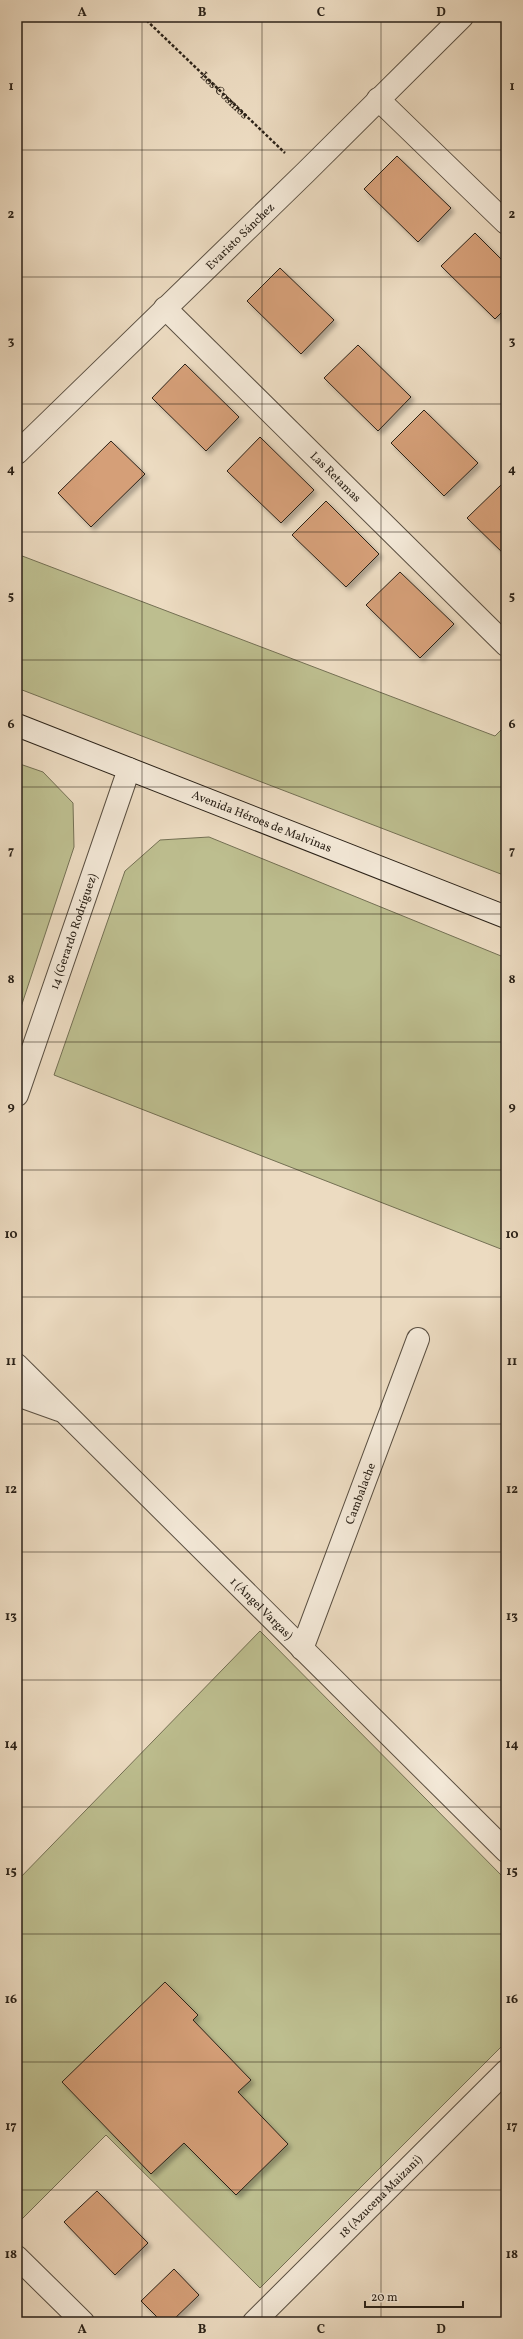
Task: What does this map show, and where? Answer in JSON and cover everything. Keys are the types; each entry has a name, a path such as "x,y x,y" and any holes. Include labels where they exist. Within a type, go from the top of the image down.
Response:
{"street":[{"name":"Evaristo Sánchez","path":"17,453 306,172 462,17"},
{"path":"378,99 506,222"},
{"name":"Las Retamas","path":"165,308 506,645"},
{"name":"Avenida Héroes de Malvinas","path":"17,725 506,917"},
{"name":"14 (Gerardo Rodríguez)","path":"17,1095 129,769"},
{"name":"Cambalache","path":"302,1649 418,1339"},
{"name":"1 (Ángel Vargas)","path":"17,1365 506,1852"},
{"path":"17,1395 65,1412"},
{"name":"18 (Azucena Maizani)","path":"254,2322 506,2071"},
{"path":"17,2257 83,2322"}],"path":[{"path":"17,20 20,17"},
{"name":"Los Cosmos","path":"144,17 306,172"}],"green space":[{"path":"17,554 495,736 506,725 506,876 17,688"},
{"path":"17,763 43,772 73,803 74,847 17,1019"},
{"path":"209,837 506,958 506,1251 54,1075 125,871 160,840"},
{"path":"260,1631 506,1880 506,2042 260,2288 106,2135 21,2220 17,2216 17,1881"}],"building":[{"path":"397,156 451,208 418,242 364,189"},
{"path":"475,233 506,264 506,308 495,319 441,266"},
{"path":"280,268 334,320 301,354 247,301"},
{"path":"358,345 411,397 378,431 324,378"},
{"path":"185,364 239,417 206,451 152,398"},
{"path":"424,410 478,463 444,496 391,443"},
{"path":"260,437 314,490 281,523 227,471"},
{"path":"111,441 145,474 91,527 58,493"},
{"path":"501,485 506,490 506,556 467,518"},
{"path":"326,501 379,554 346,587 292,535"},
{"path":"400,572 454,624 420,658 366,605"},
{"path":"165,1982 198,2015 193,2020 251,2080 238,2092 288,2144 236,2195 184,2143 151,2174 62,2082"},
{"path":"97,2191 148,2243 115,2275 64,2222"},
{"path":"174,2269 199,2295 171,2322 162,2322 141,2301"},
{"path":"56,2317 61,2322 51,2322"}]}
